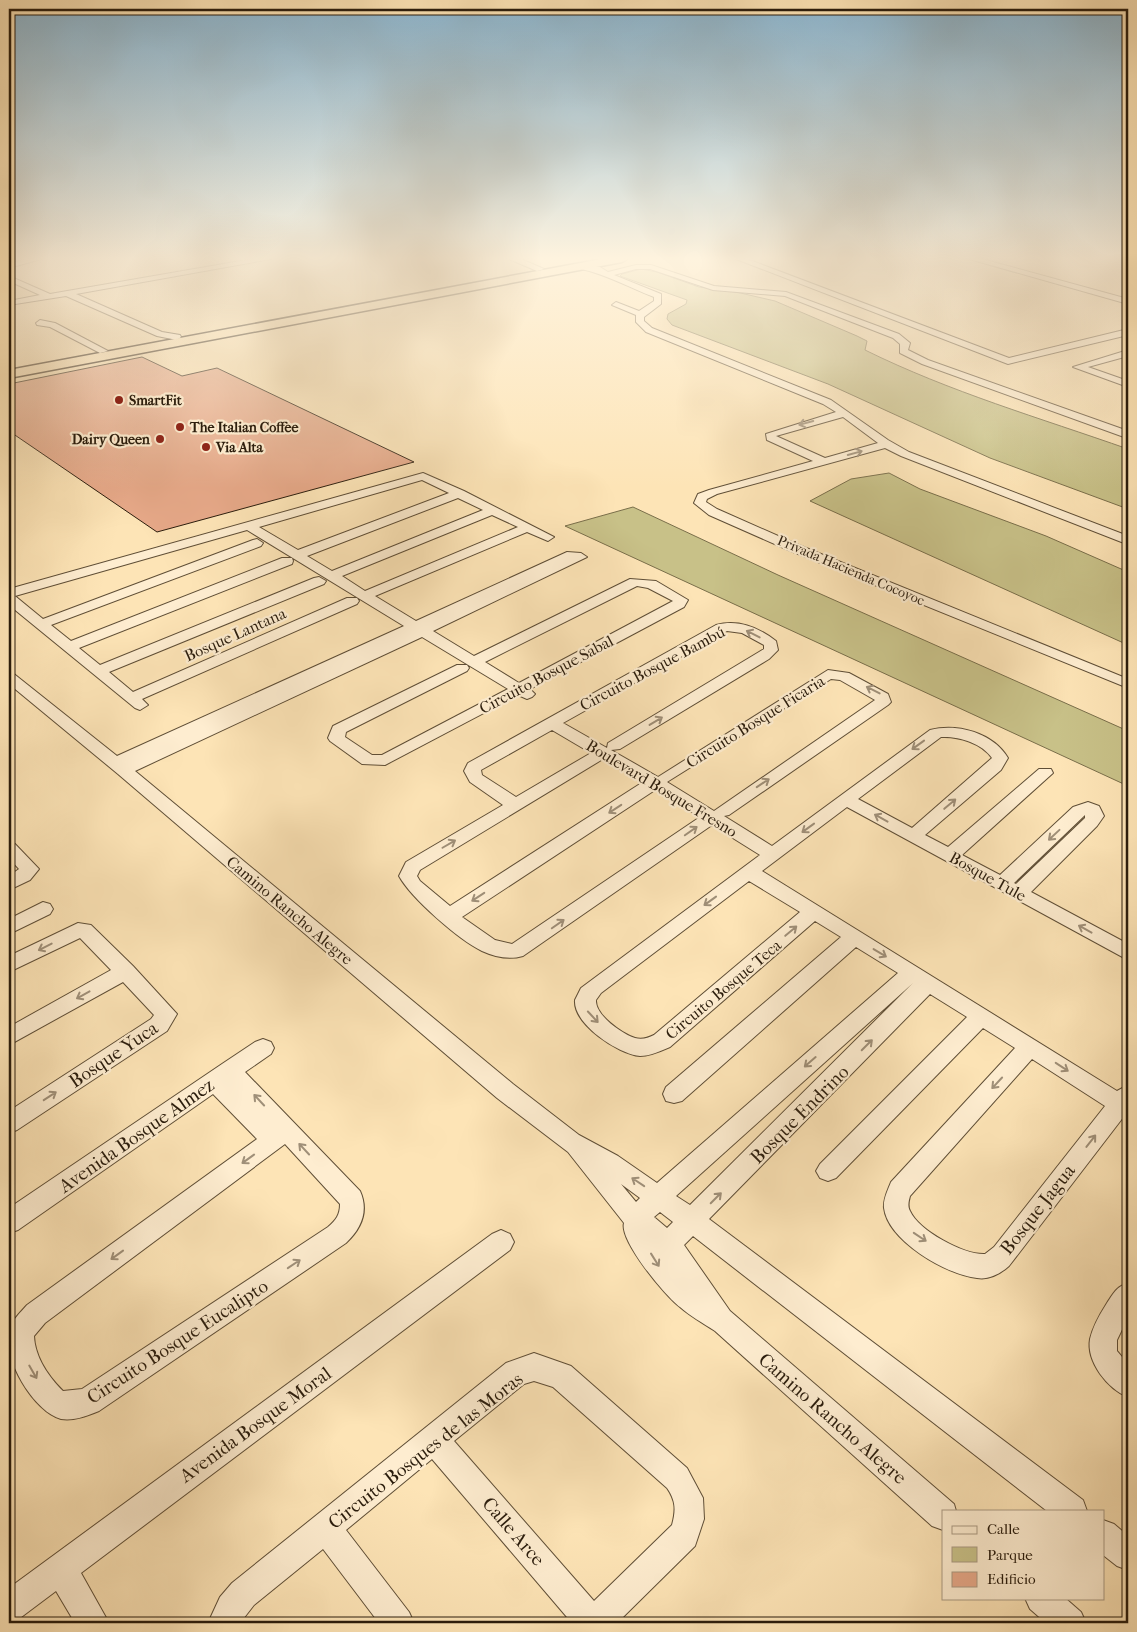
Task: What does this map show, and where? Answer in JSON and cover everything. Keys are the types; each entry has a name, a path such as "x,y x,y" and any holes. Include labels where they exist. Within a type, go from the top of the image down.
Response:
{"highway":[{"path":"9,368 188,335"},
{"path":"9,374 209,335"}],"street":[{"path":"55,335 85,354"},
{"path":"71,335 103,351"},
{"path":"153,335 160,340"},
{"path":"167,335 177,337"},
{"path":"662,335 827,402 887,444 905,454 1128,540"},
{"path":"892,335 905,343 903,351 925,362 1128,434"},
{"path":"939,335 1008,361 1115,335"},
{"path":"1127,354 1078,367 1128,384"},
{"path":"844,413 771,434 770,438 823,461 887,444"},
{"name":"Privada Hacienda Cocoyoc","path":"823,461 713,492 702,497 700,503 713,512 790,546 1128,684"},
{"path":"9,594 418,476 427,476 548,537"},
{"path":"69,647 460,493"},
{"path":"9,598 98,671 493,510"},
{"name":"Bosque Lantana","path":"98,671 137,702 358,599 528,527"},
{"path":"242,528 257,543 293,558"},
{"path":"242,528 467,665 518,693"},
{"path":"41,624 257,543"},
{"path":"120,766 581,557 572,555 412,632"},
{"name":"Circuito Bosque Sabal","path":"634,582 651,584 681,600 679,604 518,693 385,760 368,760 336,738 339,729 634,582"},
{"name":"Circuito Bosque Bambú","path":"409,871 424,858 515,805 764,656 771,650 771,644 743,628 732,626 721,628 479,763 472,770 476,778 515,805"},
{"name":"Circuito Bosque Ficaria","path":"409,871 408,876 413,885 449,916 492,948 508,952 516,951 528,945 883,702 883,697 844,676 828,674 449,916"},
{"name":"Camino Rancho Alegre","path":"9,677 120,766 505,1091 571,1142 628,1211 668,1244 724,1322"},
{"name":"Boulevard Bosque Fresno","path":"557,720 778,850"},
{"path":"913,836 995,766 1000,758 996,752 967,735 943,731 922,742 749,872 1030,1047 1124,1099"},
{"path":"950,856 1045,773"},
{"name":"Bosque Tule","path":"847,800 1018,893 1125,946"},
{"path":"1002,884 1079,811 1088,808 1093,810 1095,816 1091,822 1018,893"},
{"path":"9,848 16,875"},
{"name":"Circuito Bosque Teca","path":"749,872 597,985 586,997 585,1005 588,1012 623,1042 632,1046 651,1047 662,1041 813,912"},
{"path":"9,927 43,909"},
{"name":"Bosque Yuca","path":"9,965 81,930 86,931 165,1011 166,1016 162,1022 9,1123"},
{"path":"674,1094 854,937"},
{"path":"9,1037 126,972"},
{"name":"Bosque Endrino","path":"638,1218 659,1196 920,978"},
{"name":"Bosque Endrino","path":"668,1244 692,1221 920,978"},
{"path":"828,1171 982,1016"},
{"name":"Bosque Jagua","path":"1030,1047 900,1190 896,1209 899,1218 911,1231 961,1264 974,1267 989,1266 996,1261 1124,1099"},
{"name":"Avenida Bosque Almez","path":"9,1222 263,1048"},
{"name":"Circuito Bosque Eucalipto","path":"223,1075 280,1135 351,1199 354,1209 352,1218 346,1228 89,1401 68,1405 59,1404 49,1398 22,1353 21,1334 27,1324 44,1308 280,1135"},
{"path":"571,1142 610,1163 659,1196 1071,1510"},
{"name":"Camino Rancho Alegre","path":"638,1218 635,1230 660,1267 688,1298 724,1322 942,1514"},
{"name":"Avenida Bosque Moral","path":"9,1607 501,1242"},
{"path":"1128,1295 1109,1322 1103,1345 1105,1357 1113,1370 1128,1383"},
{"name":"Circuito Bosques de las Moras","path":"224,1623 231,1608 243,1594 435,1441 516,1373 534,1367 561,1376 677,1478 687,1491 690,1520 684,1535 594,1623"},
{"name":"Calle Arce","path":"435,1441 594,1623"},
{"path":"326,1528 398,1623"},
{"path":"1104,1536 1128,1555"},
{"path":"60,1568 93,1623"},
{"path":"1043,1600 1070,1623"}],"green space":[{"path":"699,335 855,335 867,341 865,350 930,379 995,404 1128,449 1128,509 990,458 828,384"},
{"path":"889,473 920,489 1046,536 1128,572 1128,645 810,501 851,479"},
{"path":"633,507 778,575 1128,731 1128,786 565,526"}],"building":[{"name":"Via Alta","path":"142,357 182,376 217,368 414,462 157,532 9,431 9,384"}],"place":[{"name":"SmartFit","path":"119,400"},
{"name":"The Italian Coffee","path":"180,427"},
{"name":"Dairy Queen","path":"160,439"},
{"name":"Via Alta","path":"206,447"}]}
